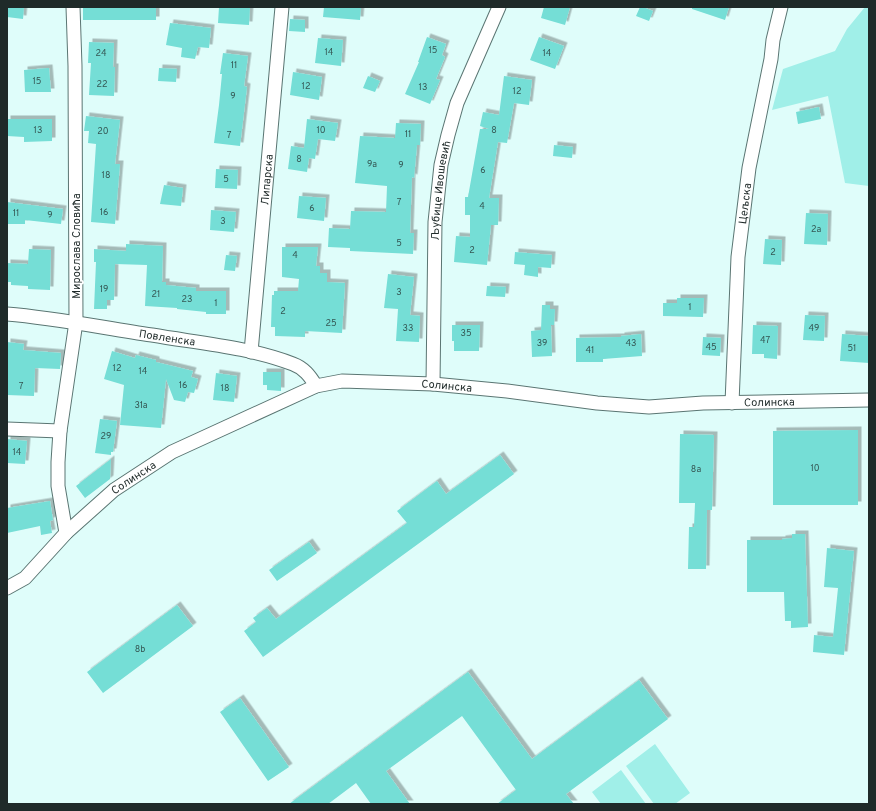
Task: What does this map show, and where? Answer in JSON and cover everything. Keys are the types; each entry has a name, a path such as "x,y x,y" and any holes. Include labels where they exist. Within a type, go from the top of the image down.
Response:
{"street":[{"name":"Мирослава Словића","path":"60,431 76,322 75,66 73,7"},
{"name":"Липарска","path":"251,352 282,7"},
{"name":"Љубице Ивошевић","path":"433,384 435,222 441,165 448,135 458,104 499,7"},
{"name":"Цељска","path":"732,403 738,257 749,168 771,59 772,40 781,7"},
{"name":"Повленска","path":"7,314 76,322 251,352 297,366 306,371 316,386"},
{"name":"Солинска","path":"7,588 25,578 66,532 114,490 172,452 316,386 330,382 342,381 433,384 507,391 596,403 649,407 703,403 869,400"},
{"path":"7,429 60,431 58,486 66,532"}],"shaded area":[{"path":"865,7 869,7 869,186 845,183 828,96 772,110 783,69 835,51 847,29"},
{"path":"655,744 690,793 675,804 654,804 626,766"},
{"path":"621,770 646,804 601,804 592,792"}],"building":[{"path":"7,7 24,7 23,19 7,17"},
{"path":"83,7 156,7 156,20 83,20"},
{"path":"219,7 250,7 249,25 218,23"},
{"path":"324,7 361,7 360,20 323,17"},
{"path":"544,7 570,7 565,25 541,18"},
{"path":"640,7 653,11 649,21 636,16"},
{"path":"692,7 729,7 725,20 692,9"},
{"path":"290,19 305,20 305,32 289,31"},
{"path":"170,23 211,28 209,48 198,47 195,59 181,57 182,48 166,45"},
{"path":"427,37 446,44 442,55 445,57 436,79 440,80 430,104 405,94 419,62"},
{"path":"539,37 564,46 555,69 530,60"},
{"path":"318,38 343,40 341,66 315,63"},
{"path":"89,42 114,43 114,96 89,95 91,63 88,63"},
{"path":"223,53 248,56 244,86 247,87 240,146 214,143"},
{"path":"49,68 51,92 25,92 24,70"},
{"path":"159,68 177,69 176,82 158,81"},
{"path":"293,72 322,77 319,100 290,95"},
{"path":"368,76 380,81 375,92 363,88"},
{"path":"504,76 532,80 529,105 514,103 507,143 498,142 489,198 499,198 498,225 491,225 487,265 454,262 456,236 470,237 470,215 465,215 465,197 468,197 480,129 489,129 480,126 483,112 499,115"},
{"path":"819,107 821,119 798,124 796,112"},
{"path":"86,116 120,120 115,164 120,164 115,224 91,222 96,144 88,143 89,131 84,131"},
{"path":"7,119 52,119 52,141 24,142 24,137 7,136"},
{"path":"307,119 338,123 335,141 318,139 315,159 309,158 307,172 288,169 291,146 304,148"},
{"path":"396,123 421,124 420,145 417,145 414,178 412,177 410,233 414,233 413,254 350,251 350,248 328,247 329,228 350,229 351,211 386,212 387,186 355,183 360,136 395,138"},
{"path":"554,145 573,147 572,158 553,156"},
{"path":"216,169 238,170 237,189 215,188"},
{"path":"164,185 183,188 181,206 160,204"},
{"path":"299,196 326,198 324,221 297,218"},
{"path":"7,202 63,209 61,224 25,220 25,224 7,224"},
{"path":"211,210 236,212 234,232 210,230"},
{"path":"806,213 828,214 827,245 804,244"},
{"path":"765,239 782,240 781,265 763,264"},
{"path":"126,244 163,246 162,282 166,282 166,285 196,288 196,291 226,291 226,314 206,314 206,312 177,308 145,306 147,265 115,264 114,300 107,300 107,309 94,309 96,262 94,262 94,249 126,251"},
{"path":"282,247 318,247 316,266 320,266 320,273 327,273 327,282 345,283 342,333 305,331 305,337 275,336 275,327 271,327 272,295 274,295 274,291 298,291 299,279 282,277"},
{"path":"29,249 51,250 50,290 28,289 28,286 11,285 11,282 7,282 7,263 28,264"},
{"path":"515,252 552,255 551,268 538,267 538,277 524,275 525,265 514,264"},
{"path":"226,255 237,256 235,271 224,270"},
{"path":"388,274 414,277 410,315 420,316 419,342 396,341 398,309 384,308"},
{"path":"487,286 506,287 505,297 486,296"},
{"path":"677,298 704,298 703,317 663,316 663,303 677,303"},
{"path":"542,305 550,305 550,309 555,309 554,325 551,325 552,356 532,357 531,331 541,330"},
{"path":"805,315 825,316 824,341 803,340"},
{"path":"452,325 480,325 479,351 454,351 454,341 452,341"},
{"path":"753,325 778,326 777,359 764,358 764,354 752,354"},
{"path":"641,334 642,356 603,359 603,362 576,362 576,338 621,337"},
{"path":"842,334 869,336 869,363 840,361"},
{"path":"703,337 721,338 720,356 702,355"},
{"path":"7,342 24,344 23,350 61,353 60,369 35,368 34,396 7,395"},
{"path":"112,351 135,358 136,355 156,360 156,362 193,371 191,377 198,379 194,393 188,392 185,402 174,400 166,379 161,428 120,425 124,385 104,379"},
{"path":"263,372 281,372 281,391 267,390 267,385 263,385"},
{"path":"216,373 237,376 234,402 213,400"},
{"path":"100,419 117,421 113,452 111,452 111,455 95,453"},
{"path":"858,430 858,505 773,505 773,431"},
{"path":"680,434 714,435 712,510 707,510 706,569 688,569 689,527 694,527 695,503 679,503"},
{"path":"7,439 27,441 25,464 7,463"},
{"path":"500,455 514,474 263,657 244,631 256,622 253,618 267,608 276,619 407,523 397,511 437,481 446,494"},
{"path":"111,459 110,479 85,498 76,486"},
{"path":"50,501 53,520 50,521 52,533 41,535 40,526 7,533 7,508"},
{"path":"792,534 805,534 808,627 791,628 791,621 785,621 784,592 747,592 747,540 782,540 792,538"},
{"path":"309,542 317,553 277,581 269,570"},
{"path":"827,548 854,551 844,655 813,652 814,635 833,637 838,588 824,587"},
{"path":"177,605 193,626 103,693 87,672"},
{"path":"468,672 532,759 639,680 668,719 566,794 574,804 497,804 516,790 462,716 386,771 410,804 371,804 356,783 328,804 289,804"},
{"path":"240,698 289,767 268,781 220,712"}]}
